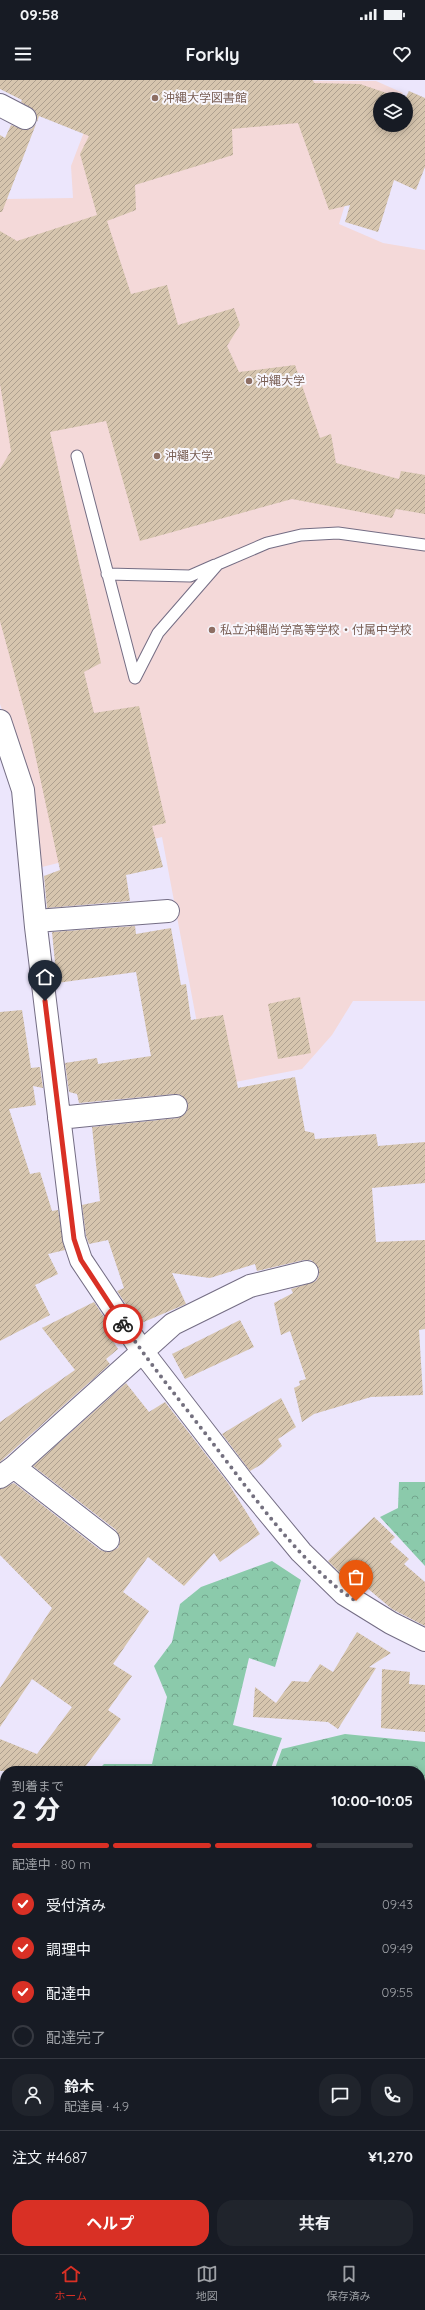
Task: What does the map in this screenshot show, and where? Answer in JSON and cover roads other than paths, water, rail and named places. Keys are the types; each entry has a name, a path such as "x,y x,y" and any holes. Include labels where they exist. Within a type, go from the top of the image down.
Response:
{"street":[{"path":"0,105 25,118"},
{"path":"0,721 23,790 36,921 59,1118 74,1239 81,1260 142,1351 244,1483 301,1552 344,1594 391,1623 425,1640"},
{"path":"36,921 168,911"},
{"path":"59,1118 176,1106"},
{"path":"108,1540 7,1472 173,1324 250,1286 307,1272"}],"lane":[{"path":"77,456 135,678 158,633 218,564"},
{"path":"107,574 190,576 267,543 301,535 338,533 425,545"}],"place":[{"name":"沖縄大学図書館","path":"155,98"},
{"name":"沖縄大学","path":"249,381"},
{"name":"沖繩大学","path":"157,456"},
{"name":"私立沖縄尚学高等学校・付属中学校","path":"212,630"}]}
